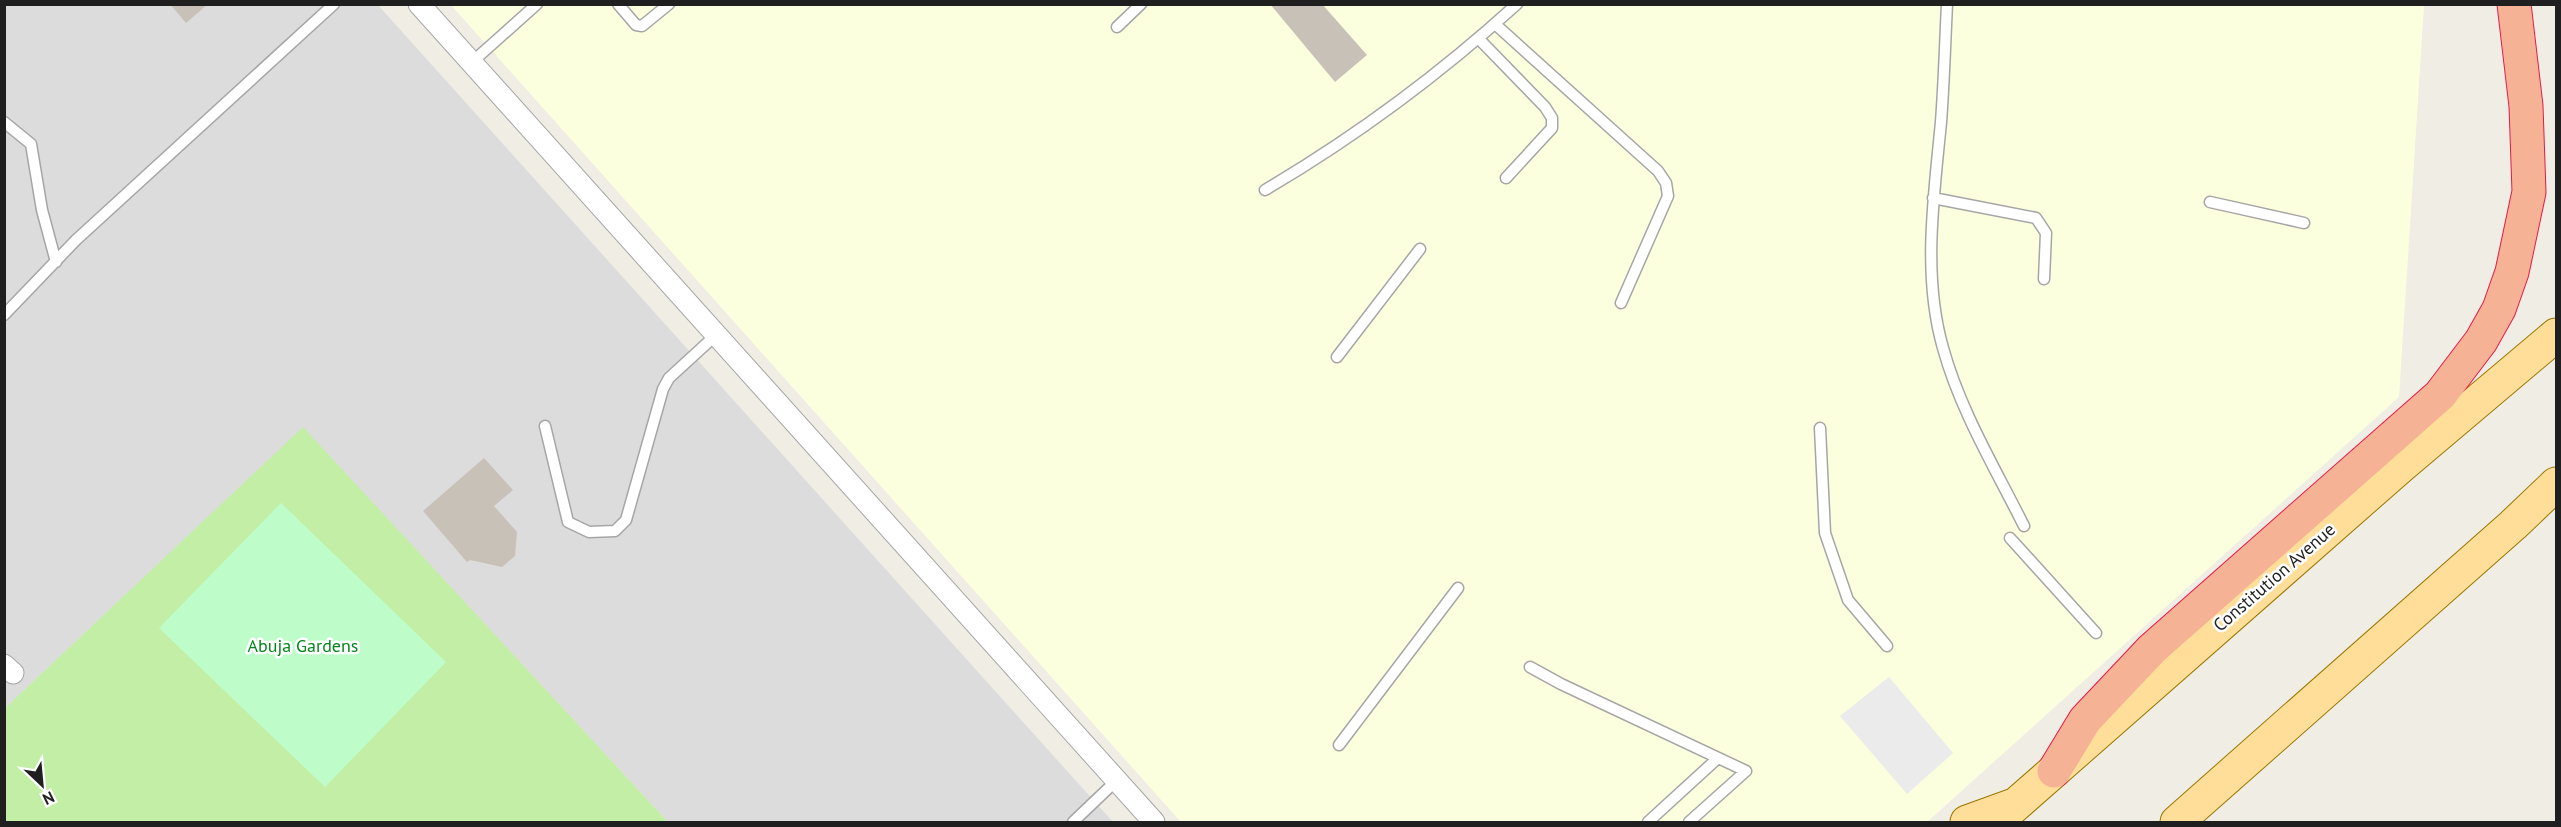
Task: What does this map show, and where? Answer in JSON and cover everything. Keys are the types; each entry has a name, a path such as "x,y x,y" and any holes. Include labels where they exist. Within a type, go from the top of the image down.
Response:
{"highway":[{"path":"2054,771 2085,720 2152,649 2419,415 2440,394 2481,341 2499,309 2512,272 2529,192 2526,106 2514,4"}],"main road":[{"name":"Constitution Avenue","path":"2005,814 2410,459 2556,335"},
{"path":"2177,822 2513,525 2556,484"},
{"path":"1967,822 2005,814"}],"street":[{"path":"419,4 1154,822"}],"lane":[{"path":"4,315 76,240 334,4"},
{"path":"471,63 537,4"},
{"path":"618,4 636,25 642,26 669,4"},
{"path":"1117,27 1141,4"},
{"path":"1265,190 1330,152 1479,39 1517,4"},
{"path":"1947,4 1941,121 1933,198 1932,292 1942,347 1959,396 2024,525"},
{"path":"1495,24 1658,171 1666,183 1668,196 1621,303"},
{"path":"1479,39 1545,107 1552,118 1552,128 1506,178"},
{"path":"4,122 31,144 42,210 56,262"},
{"path":"1933,198 2036,218 2046,233 2044,279"},
{"path":"2210,202 2304,223"},
{"path":"1337,357 1420,249"},
{"path":"545,426 568,522 590,532 615,531 626,520 663,389 669,378 716,335"},
{"path":"1820,428 1825,533 1848,600 1887,646"},
{"path":"2010,538 2096,633"},
{"path":"1339,745 1458,588"},
{"path":"1530,667 1561,684 1746,771 1689,822"},
{"path":"1648,822 1718,758"},
{"path":"1073,822 1116,781"}],"shaded area":[{"path":"5,5 378,5 1113,822 668,822 303,428 5,708"},
{"path":"451,5 2424,5 2399,397 1927,822 1181,822"},
{"path":"1889,677 1953,753 1907,794 1840,716"}],"green space":[{"path":"303,427 668,822 5,822 5,708"},
{"name":"Abuja Gardens","path":"281,503 446,662 325,787 159,628"}],"building":[{"path":"170,4 208,4 186,23"},
{"path":"1270,4 1322,4 1367,55 1335,82"},
{"path":"484,458 513,490 494,506 517,532 515,556 502,567 470,560 467,562 423,511"}]}
